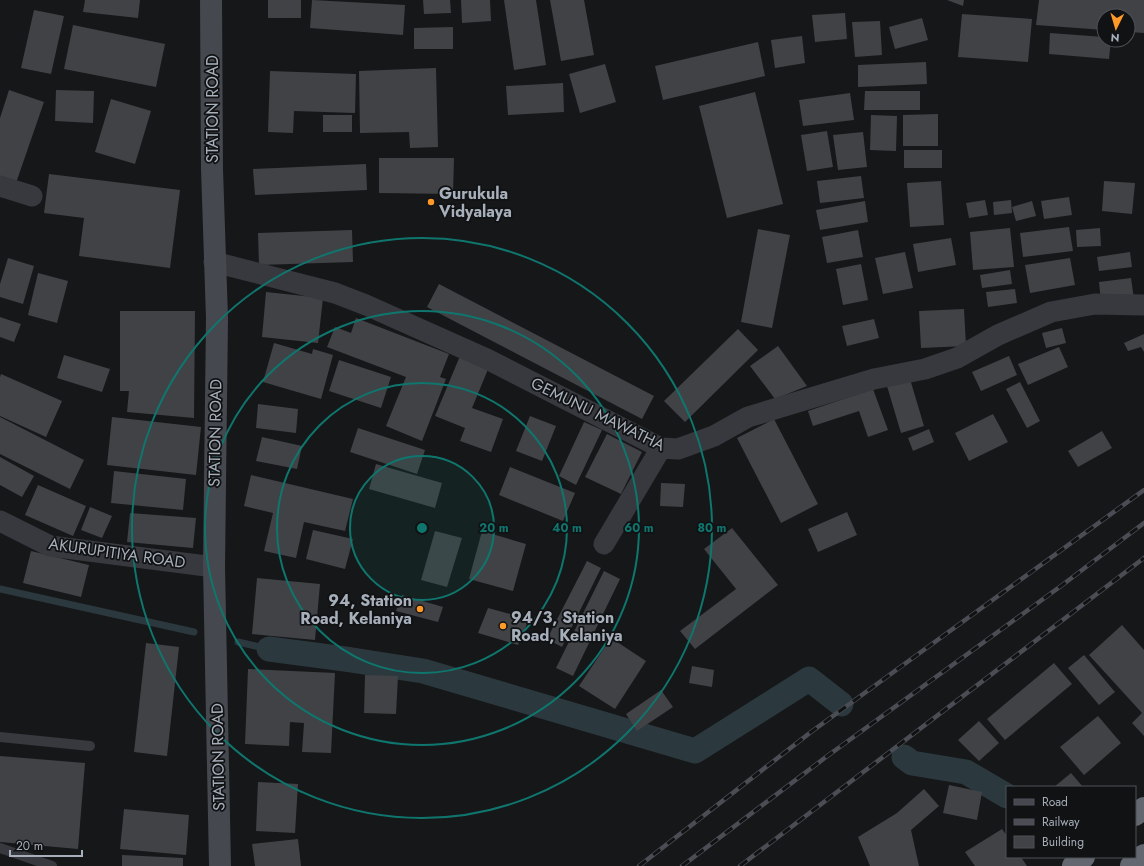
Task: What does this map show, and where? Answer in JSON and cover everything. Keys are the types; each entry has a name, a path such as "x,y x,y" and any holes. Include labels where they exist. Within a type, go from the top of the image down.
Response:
{"highway":[{"path":"1136,814 1144,808"},
{"path":"1131,866 1144,855"},
{"path":"1073,866 1083,858"}],"street":[{"name":"STATION ROAD","path":"211,0 214,262 217,318 214,567 220,866"},
{"path":"0,186 32,196"},
{"name":"GEMUNU MAWATHA","path":"214,262 335,293 366,304 487,359 661,448 678,449 714,436 748,417 874,379 925,369 957,358 998,335 1051,312 1095,304 1144,305"},
{"path":"604,544 661,448"},
{"name":"AKURUPITIYA ROAD","path":"0,521 50,546 214,567"}],"lane":[{"path":"0,738 90,746"},
{"path":"0,848 52,866"}],"building":[{"path":"85,0 140,0 138,18 83,12"},
{"path":"268,0 301,0 301,18 268,18"},
{"path":"312,0 405,5 403,35 310,28"},
{"path":"423,0 450,0 451,13 424,14"},
{"path":"461,0 490,0 491,21 462,23"},
{"path":"504,0 536,0 546,65 514,70"},
{"path":"550,0 584,0 594,55 561,61"},
{"path":"947,0 964,0 963,6"},
{"path":"1039,0 1144,0 1144,33 1136,32 1136,8 1096,8 1096,29 1036,25"},
{"path":"34,10 64,16 51,74 21,68"},
{"path":"845,13 847,39 815,42 812,15"},
{"path":"962,14 1032,19 1028,62 958,57"},
{"path":"922,18 928,40 895,49 889,27"},
{"path":"880,21 882,55 855,57 852,22"},
{"path":"73,25 165,44 156,87 64,69"},
{"path":"453,27 453,49 414,49 414,28"},
{"path":"1050,33 1096,36 1096,48 1110,48 1109,59 1049,54"},
{"path":"802,36 805,63 775,68 771,40"},
{"path":"758,42 765,76 663,100 655,66"},
{"path":"926,62 927,84 858,87 858,65"},
{"path":"605,64 616,102 580,113 569,74"},
{"path":"436,68 438,147 410,148 409,132 360,133 359,71"},
{"path":"270,71 356,74 355,113 294,111 293,133 268,132"},
{"path":"563,83 564,112 508,115 506,86"},
{"path":"9,90 44,102 16,183 0,178 0,118"},
{"path":"56,90 94,91 93,123 55,121"},
{"path":"865,91 920,91 920,110 864,110"},
{"path":"755,92 783,204 727,218 699,106"},
{"path":"850,93 854,120 803,126 799,100"},
{"path":"111,99 151,111 135,164 95,152"},
{"path":"938,114 938,146 903,146 903,115"},
{"path":"323,115 352,115 352,132 323,132"},
{"path":"871,115 897,116 896,151 870,150"},
{"path":"827,131 833,167 807,171 801,135"},
{"path":"863,132 867,167 838,170 833,135"},
{"path":"904,150 942,150 942,168 904,168"},
{"path":"379,158 454,158 453,194 379,193"},
{"path":"366,164 367,190 255,195 253,169"},
{"path":"49,174 180,190 170,268 79,256 84,218 44,213"},
{"path":"861,176 864,198 820,203 817,181"},
{"path":"941,181 944,225 910,227 907,183"},
{"path":"1104,181 1135,183 1132,214 1102,211"},
{"path":"1069,197 1072,215 1044,219 1041,201"},
{"path":"985,200 988,215 969,218 966,203"},
{"path":"1011,200 1012,213 994,215 993,202"},
{"path":"865,201 868,222 820,230 816,210"},
{"path":"1032,201 1036,216 1016,221 1012,207"},
{"path":"1069,227 1073,251 1023,257 1020,233"},
{"path":"1010,228 1014,267 973,270 970,232"},
{"path":"1100,228 1101,246 1077,247 1076,230"},
{"path":"758,229 790,235 772,328 741,322"},
{"path":"352,230 353,262 259,265 258,233"},
{"path":"858,230 863,257 827,263 822,237"},
{"path":"951,238 956,265 918,272 913,244"},
{"path":"905,252 913,288 883,294 875,258"},
{"path":"1130,252 1132,267 1099,271 1097,257"},
{"path":"8,258 34,266 23,304 0,297 0,284"},
{"path":"1070,258 1075,285 1030,293 1025,265"},
{"path":"861,264 868,300 843,305 836,269"},
{"path":"1010,270 1012,284 982,288 980,275"},
{"path":"38,273 68,281 57,323 28,315"},
{"path":"1131,278 1134,299 1101,302 1099,282"},
{"path":"439,284 654,396 642,419 427,307"},
{"path":"1015,289 1017,303 988,307 986,292"},
{"path":"266,292 323,298 318,343 262,337"},
{"path":"964,309 966,346 921,348 919,311"},
{"path":"120,311 195,311 194,418 127,412 129,391 120,391"},
{"path":"0,317 21,324 14,342 0,337"},
{"path":"356,318 449,354 440,377 446,379 422,441 386,426 406,377 327,347 335,327 351,333"},
{"path":"874,319 879,338 847,346 842,326"},
{"path":"1062,328 1066,343 1046,348 1042,333"},
{"path":"738,329 758,350 685,422 664,401"},
{"path":"1144,334 1144,352 1141,347 1128,351 1124,343"},
{"path":"274,343 312,354 313,349 333,355 321,399 263,382"},
{"path":"778,346 807,386 775,399 750,366"},
{"path":"1059,347 1068,367 1028,385 1018,364"},
{"path":"64,355 110,369 102,392 57,378"},
{"path":"460,356 489,367 472,408 503,419 491,452 460,441 465,428 435,416"},
{"path":"1009,356 1017,375 981,391 972,372"},
{"path":"339,360 391,377 381,408 329,391"},
{"path":"1,374 62,401 46,437 0,416"},
{"path":"910,379 924,426 901,433 887,386"},
{"path":"1020,382 1040,421 1027,428 1006,389"},
{"path":"873,389 888,430 868,437 859,411 813,426 808,411"},
{"path":"258,404 298,409 296,433 256,428"},
{"path":"993,414 1008,442 969,461 955,433"},
{"path":"530,416 556,426 542,461 516,451"},
{"path":"0,417 84,460 70,489 0,454"},
{"path":"112,417 201,427 196,475 107,465"},
{"path":"774,419 818,504 781,523 737,438"},
{"path":"584,422 602,430 576,485 559,476"},
{"path":"358,428 425,450 417,474 350,452"},
{"path":"929,429 934,442 913,451 908,438"},
{"path":"1102,431 1112,448 1078,467 1068,451"},
{"path":"607,434 642,452 621,494 585,477"},
{"path":"262,437 302,446 297,469 256,461"},
{"path":"0,457 34,476 22,497 0,485"},
{"path":"376,464 442,483 435,508 369,489"},
{"path":"510,467 575,493 563,521 499,495"},
{"path":"114,471 186,479 183,510 111,503"},
{"path":"251,475 353,499 345,531 304,522 296,558 264,551 273,513 244,506"},
{"path":"661,483 685,484 683,507 660,506"},
{"path":"38,485 86,506 73,536 25,515"},
{"path":"90,507 112,516 102,538 81,530"},
{"path":"847,512 857,535 818,552 808,529"},
{"path":"130,513 196,518 193,548 127,542"},
{"path":"732,528 778,585 695,649 680,631 736,589 704,549"},
{"path":"313,530 353,539 345,569 306,559"},
{"path":"435,531 462,538 447,587 421,580"},
{"path":"482,531 526,544 513,591 469,579"},
{"path":"31,551 89,565 81,597 23,583"},
{"path":"587,561 601,568 562,647 547,639"},
{"path":"604,571 620,579 573,676 556,668"},
{"path":"257,578 320,584 315,640 252,634"},
{"name":"94, Station Road, Kelaniya","path":"402,595 443,607 438,622 396,611"},
{"name":"94/3, Station Road, Kelaniya","path":"488,608 529,619 518,645 478,633"},
{"path":"1122,625 1144,650 1144,736 1132,723 1142,713 1089,655"},
{"path":"611,638 646,661 615,709 579,686"},
{"path":"146,643 179,647 167,756 134,752"},
{"path":"1084,655 1115,692 1099,705 1068,668"},
{"path":"1054,663 1072,684 1005,740 987,719"},
{"path":"692,666 714,670 712,687 689,683"},
{"path":"248,669 335,673 331,753 302,752 304,723 290,722 289,746 245,744"},
{"path":"365,675 398,676 396,714 364,713"},
{"path":"661,690 673,707 637,731 626,714"},
{"path":"1098,716 1121,743 1084,775 1060,747"},
{"path":"979,721 999,743 979,761 958,740"},
{"path":"0,756 85,763 78,849 0,842"},
{"path":"1071,773 1082,786 1055,786"},
{"path":"258,782 298,784 295,833 256,831"},
{"path":"949,785 982,792 977,820 943,813"},
{"path":"924,789 939,806 911,830 919,866 870,866 858,837 897,813"},
{"path":"124,809 189,815 186,855 120,849"},
{"path":"1002,829 1006,835 1006,858 1022,858 1027,866 975,866 965,852"},
{"path":"298,839 301,866 255,866 252,844"},
{"path":"122,855 183,858 183,866 122,866"}],"waterway":[{"path":"0,589 194,632"},
{"path":"238,642 269,649"},
{"path":"269,649 423,671 695,751 809,679 841,704"},
{"path":"904,757 912,763 966,772 1006,795"}],"railway":[{"path":"639,866 811,732 1144,490"},
{"path":"682,866 826,757 1061,586 1144,523"},
{"path":"740,866 1144,558"}],"place":[{"name":"Gurukula Vidyalaya","path":"431,202"},
{"name":"94, Station Road, Kelaniya","path":"420,609"},
{"name":"94/3, Station Road, Kelaniya","path":"503,626"}]}
